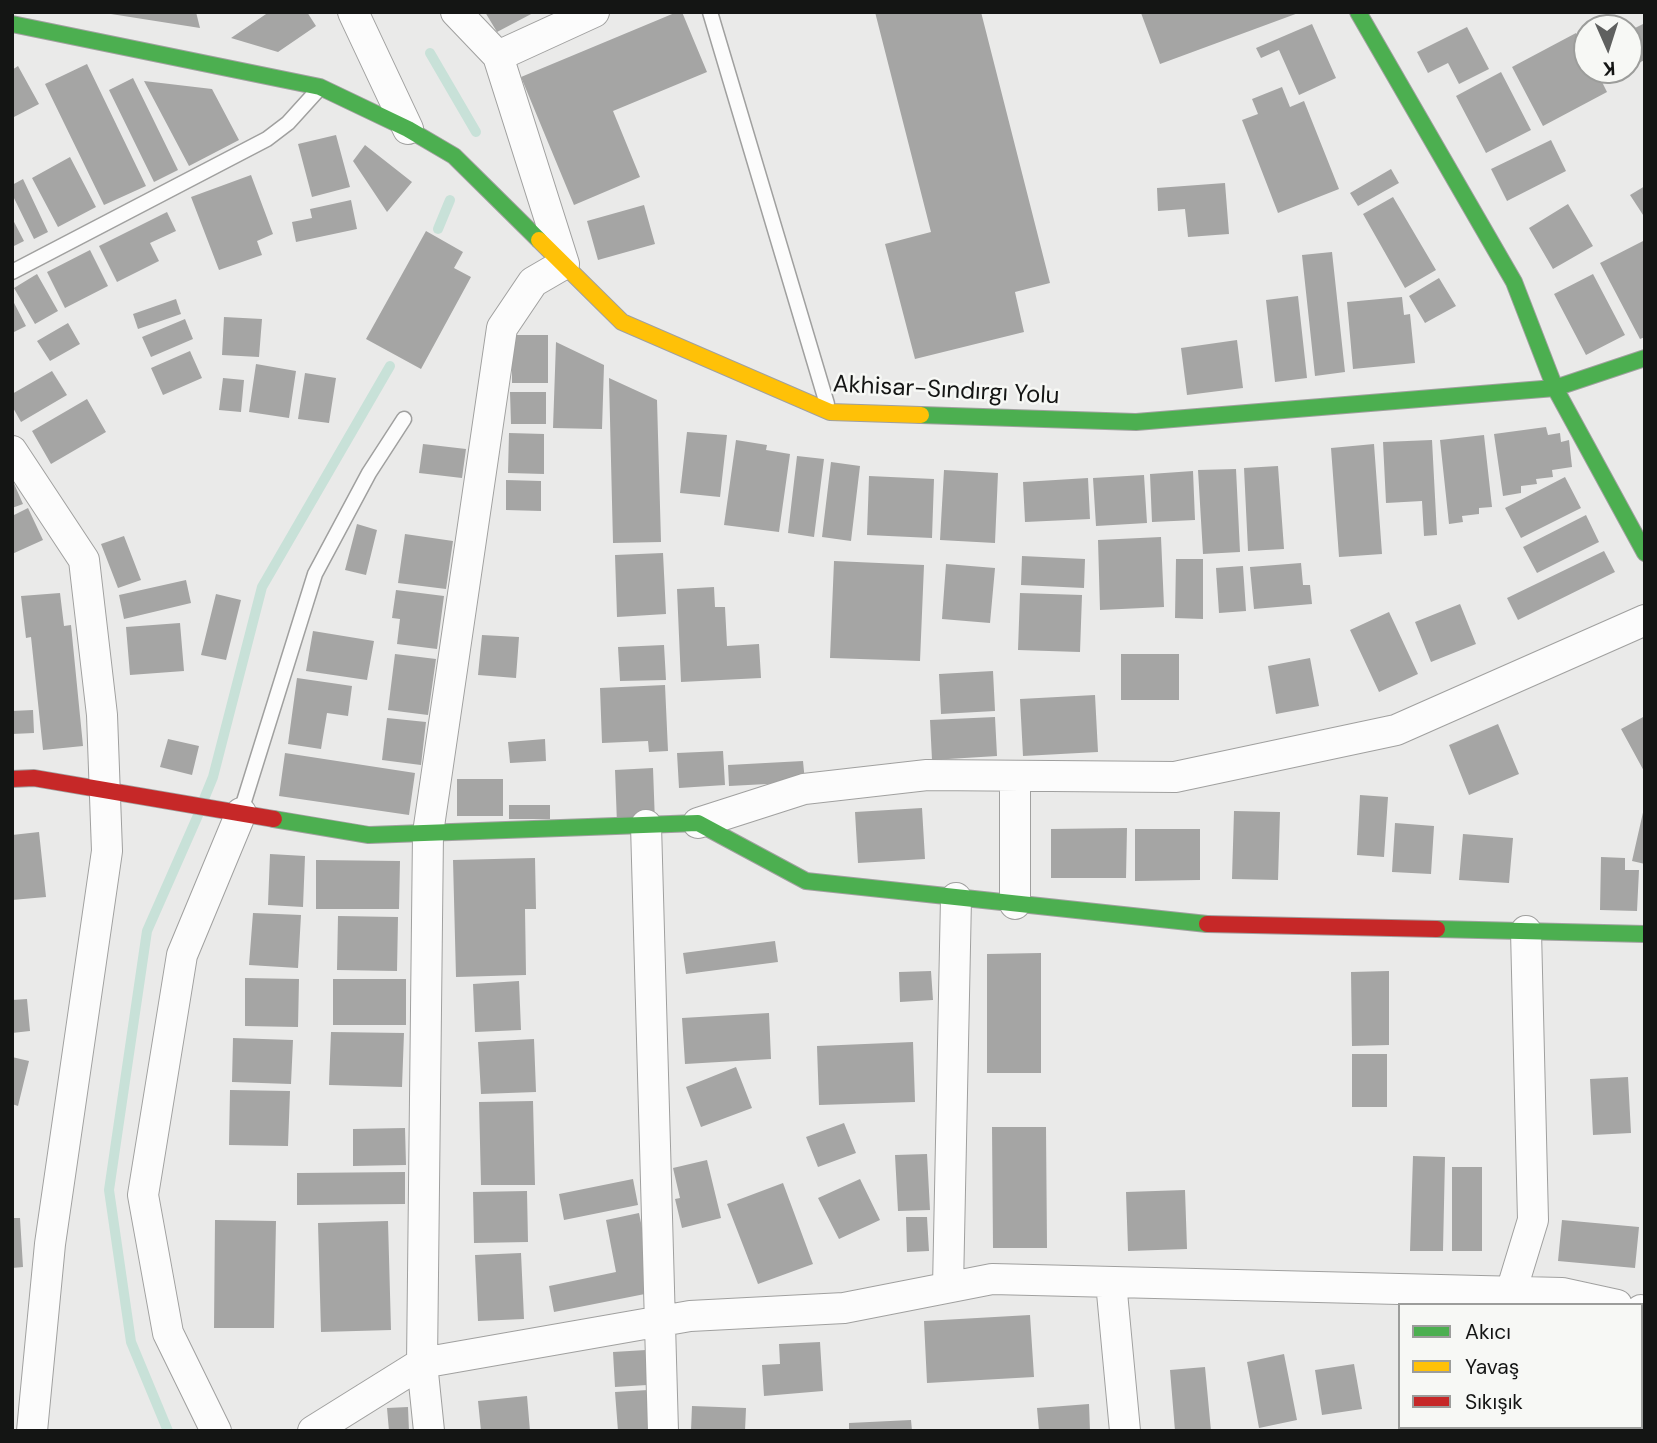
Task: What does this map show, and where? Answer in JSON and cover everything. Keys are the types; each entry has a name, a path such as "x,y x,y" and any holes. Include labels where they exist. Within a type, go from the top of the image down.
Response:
{"street":[{"path":"353,12 408,129"},
{"path":"429,1431 422,1363 428,833 502,328 533,282 564,264 498,56 456,12"},
{"path":"498,56 594,12"},
{"path":"1358,12 1514,282 1555,388 1645,554"},
{"name":"Akhisar-Sındırgı Yolu","path":"12,24 320,87 408,129 454,156 622,322 830,412 1136,422 1555,388 1645,358"},
{"path":"12,451 84,559 102,715 107,851 50,1244 32,1431"},
{"path":"12,779 34,778 105,789 369,835 698,822 804,789 927,775 1175,777 1396,730 1645,620"},
{"path":"1015,776 1015,904"},
{"path":"216,1431 168,1333 143,1195 182,955 236,812"},
{"path":"698,822 806,881 1182,923 1645,934"},
{"path":"646,825 663,1431"},
{"path":"948,1287 956,898"},
{"path":"1511,1292 1533,1220 1525,931"},
{"path":"313,1431 422,1363 690,1316 844,1308 992,1279 1562,1293 1608,1303"},
{"path":"1111,1282 1125,1431"},
{"path":"1643,1398 1645,1416"}],"lane":[{"path":"710,12 830,412"},
{"path":"12,272 267,139 288,123 320,87"},
{"path":"236,812 315,574 369,473 404,419"}],"building":[{"path":"196,12 200,28 111,14"},
{"path":"269,12 307,12 316,26 278,52 231,38"},
{"path":"485,12 535,12 497,32"},
{"path":"682,12 707,72 613,111 640,177 574,205 521,77"},
{"path":"875,12 981,12 1050,283 1015,292 1024,332 915,359 885,244 931,232"},
{"path":"1145,12 1301,12 1160,64 1141,13"},
{"path":"1645,23 1643,61 1643,24"},
{"path":"1312,24 1336,78 1299,95 1279,50 1261,58 1256,48"},
{"path":"1467,27 1489,69 1459,84 1448,63 1428,73 1417,52"},
{"path":"1573,35 1573,84 1603,84 1607,92 1543,126 1512,67"},
{"path":"87,64 146,186 104,205 45,84"},
{"path":"18,66 39,104 12,118 12,70"},
{"path":"1501,72 1531,130 1486,153 1456,96"},
{"path":"133,78 178,170 154,182 109,90"},
{"path":"144,81 212,89 239,140 189,166"},
{"path":"1282,87 1290,107 1304,101 1339,189 1278,213 1242,120 1258,114 1252,99"},
{"path":"336,135 350,187 312,197 298,144"},
{"path":"1551,140 1566,171 1507,201 1491,169"},
{"path":"365,145 412,182 387,212 353,161"},
{"path":"70,157 96,207 58,227 32,178"},
{"path":"1391,169 1399,183 1358,206 1350,193"},
{"path":"251,175 273,234 257,241 262,255 219,270 191,197"},
{"path":"23,179 48,232 34,239 12,194 12,185"},
{"path":"1225,183 1229,234 1188,237 1185,209 1158,211 1157,188"},
{"path":"1645,186 1645,218 1630,195"},
{"path":"1393,197 1436,270 1405,288 1363,214"},
{"path":"351,200 357,229 296,242 292,222 312,218 310,209"},
{"path":"1568,204 1593,246 1553,269 1529,228"},
{"path":"644,205 655,244 598,260 587,221"},
{"path":"167,212 176,231 150,243 159,261 117,282 99,246"},
{"path":"12,218 24,241 12,247"},
{"path":"426,231 463,252 454,268 471,277 421,369 366,339"},
{"path":"1645,240 1645,337 1640,339 1600,263"},
{"path":"90,250 108,286 65,308 47,272"},
{"path":"1332,252 1345,372 1315,376 1302,255"},
{"path":"37,274 58,311 35,324 14,288"},
{"path":"1593,274 1625,335 1586,355 1554,294"},
{"path":"1439,278 1456,306 1425,323 1409,296"},
{"path":"1298,296 1307,378 1275,382 1266,300"},
{"path":"1402,297 1404,315 1410,314 1415,363 1353,369 1347,302"},
{"path":"12,299 26,326 12,333"},
{"path":"176,299 181,314 138,329 133,314"},
{"path":"224,317 262,319 259,357 222,355"},
{"path":"185,319 193,339 151,357 142,337"},
{"path":"68,323 80,344 50,361 37,341"},
{"path":"512,335 548,335 548,383 512,383"},
{"path":"1237,340 1243,388 1187,395 1181,348"},
{"path":"556,342 604,365 602,429 553,428"},
{"path":"190,351 202,378 163,395 151,368"},
{"path":"256,364 296,371 289,418 249,412"},
{"path":"52,371 67,395 21,422 12,406 12,394"},
{"path":"305,373 336,378 329,423 298,419"},
{"path":"223,378 244,380 241,412 219,410"},
{"path":"609,378 657,400 661,542 613,543"},
{"path":"510,392 546,392 546,424 511,424"},
{"path":"87,399 106,432 51,464 32,431"},
{"path":"1546,427 1548,435 1560,433 1561,442 1569,440 1572,467 1552,470 1553,477 1536,479 1537,484 1521,486 1521,493 1503,496 1494,434"},
{"path":"687,432 727,435 720,497 680,493"},
{"path":"509,433 544,434 544,474 508,473"},
{"path":"1484,435 1492,507 1479,508 1479,514 1462,516 1463,522 1449,524 1440,440"},
{"path":"736,440 767,445 766,450 790,454 779,532 724,525"},
{"path":"1432,440 1437,535 1424,536 1422,501 1386,503 1383,442"},
{"path":"423,444 466,449 462,478 419,473"},
{"path":"1374,444 1382,554 1339,557 1331,448"},
{"path":"797,456 824,459 814,537 788,533"},
{"path":"831,462 860,466 851,541 822,537"},
{"path":"1278,466 1284,549 1248,551 1244,468"},
{"path":"1236,469 1240,552 1203,554 1198,470"},
{"path":"944,470 998,473 995,543 940,540"},
{"path":"1193,471 1195,520 1152,522 1150,474"},
{"path":"1144,475 1147,523 1096,526 1093,478"},
{"path":"869,476 934,479 932,538 867,535"},
{"path":"1565,477 1581,508 1521,538 1505,508"},
{"path":"1088,478 1090,519 1025,522 1023,482"},
{"path":"12,479 23,504 12,508"},
{"path":"506,480 541,481 541,511 506,510"},
{"path":"28,508 43,540 12,554 12,516"},
{"path":"1586,515 1599,542 1537,573 1523,547"},
{"path":"357,524 377,530 366,575 345,570"},
{"path":"405,534 453,541 446,589 398,583"},
{"path":"124,536 141,580 118,588 101,544"},
{"path":"1161,537 1164,607 1100,610 1098,540"},
{"path":"1604,551 1615,572 1518,620 1507,598"},
{"path":"663,553 666,614 617,617 615,555"},
{"path":"1022,556 1085,559 1084,588 1021,585"},
{"path":"1176,559 1203,559 1203,619 1175,618"},
{"path":"834,561 924,565 920,661 830,658"},
{"path":"1301,563 1303,585 1310,585 1312,604 1254,609 1250,567"},
{"path":"946,564 995,568 990,623 942,619"},
{"path":"1243,566 1246,611 1219,613 1216,568"},
{"path":"186,580 191,603 124,619 119,595"},
{"path":"714,587 715,607 725,607 727,646 759,644 761,678 681,682 677,589"},
{"path":"396,590 444,596 437,649 397,644 400,619 392,618"},
{"path":"60,593 64,626 71,625 83,746 43,750 31,637 26,638 21,596"},
{"path":"1020,593 1082,595 1080,652 1018,650"},
{"path":"216,594 241,600 226,660 201,655"},
{"path":"1460,604 1476,644 1431,662 1415,622"},
{"path":"1389,612 1418,674 1379,692 1350,630"},
{"path":"180,623 184,671 130,675 126,627"},
{"path":"313,631 374,641 367,680 306,671"},
{"path":"482,635 519,637 516,678 478,675"},
{"path":"664,645 666,680 620,681 618,647"},
{"path":"395,654 436,659 428,715 388,710"},
{"path":"1121,654 1179,654 1179,700 1121,700"},
{"path":"1310,658 1319,706 1276,714 1268,666"},
{"path":"993,671 995,711 941,714 939,674"},
{"path":"297,678 352,686 348,716 327,713 321,749 288,744"},
{"path":"665,685 668,751 649,752 648,741 602,743 600,688"},
{"path":"1095,695 1098,752 1023,756 1020,699"},
{"path":"33,710 34,733 12,734 12,711"},
{"path":"1645,716 1645,773 1621,729"},
{"path":"995,717 997,756 932,760 930,720"},
{"path":"387,718 426,722 421,765 382,760"},
{"path":"1498,724 1519,774 1469,795 1449,745"},
{"path":"168,739 199,746 192,775 160,767"},
{"path":"545,739 546,761 510,763 508,742"},
{"path":"723,751 725,785 679,788 677,753"},
{"path":"285,753 415,773 409,815 279,796"},
{"path":"803,761 805,782 729,786 728,765"},
{"path":"653,768 655,823 617,824 615,770"},
{"path":"457,779 503,779 503,816 457,816"},
{"path":"1360,795 1388,797 1384,857 1357,855"},
{"path":"509,805 550,805 550,819 509,819"},
{"path":"922,808 925,859 858,863 855,812"},
{"path":"1645,808 1645,864 1632,861"},
{"path":"1234,811 1280,812 1278,880 1232,879"},
{"path":"1395,823 1434,826 1431,874 1392,872"},
{"path":"1127,828 1126,878 1051,878 1051,829"},
{"path":"1135,829 1200,829 1200,880 1135,881"},
{"path":"39,832 46,897 12,900 12,835"},
{"path":"1463,834 1513,838 1509,883 1459,880"},
{"path":"270,854 305,856 303,907 268,905"},
{"path":"1601,857 1625,858 1625,870 1639,870 1637,911 1600,910"},
{"path":"535,858 536,909 525,909 526,975 456,977 453,860"},
{"path":"316,860 400,861 399,909 316,909"},
{"path":"253,913 301,915 298,968 249,965"},
{"path":"338,916 398,917 397,971 337,970"},
{"path":"775,941 778,962 686,974 683,953"},
{"path":"1041,953 1041,1073 987,1073 987,954"},
{"path":"931,971 933,1000 900,1002 899,972"},
{"path":"1389,971 1389,1045 1352,1046 1351,972"},
{"path":"245,978 299,979 298,1027 245,1026"},
{"path":"333,979 406,979 406,1025 333,1025"},
{"path":"519,981 521,1030 475,1032 473,984"},
{"path":"27,999 30,1031 12,1033 12,1000"},
{"path":"769,1013 771,1059 685,1064 682,1018"},
{"path":"331,1032 404,1033 402,1087 329,1085"},
{"path":"233,1038 293,1040 291,1084 232,1082"},
{"path":"534,1039 536,1092 481,1094 478,1042"},
{"path":"913,1042 915,1102 819,1105 817,1046"},
{"path":"1352,1054 1387,1054 1387,1107 1352,1107"},
{"path":"12,1057 29,1061 18,1106 12,1104"},
{"path":"736,1067 752,1108 701,1127 686,1087"},
{"path":"1628,1077 1631,1133 1593,1135 1590,1079"},
{"path":"230,1090 290,1091 288,1146 229,1145"},
{"path":"533,1101 535,1185 481,1185 479,1102"},
{"path":"844,1123 856,1153 818,1167 806,1137"},
{"path":"992,1127 1046,1127 1047,1248 993,1248"},
{"path":"405,1128 406,1165 353,1166 353,1129"},
{"path":"927,1154 930,1210 898,1211 895,1155"},
{"path":"1413,1156 1445,1157 1443,1251 1410,1251"},
{"path":"707,1160 721,1218 682,1228 675,1199 680,1198 673,1168"},
{"path":"1452,1167 1482,1167 1482,1251 1452,1251"},
{"path":"405,1172 405,1204 297,1205 297,1173"},
{"path":"633,1179 638,1205 564,1220 559,1194"},
{"path":"860,1179 880,1220 839,1239 818,1198"},
{"path":"783,1183 813,1264 758,1284 727,1204"},
{"path":"1185,1190 1187,1249 1128,1251 1126,1192"},
{"path":"527,1191 528,1242 474,1243 473,1192"},
{"path":"639,1213 655,1292 554,1312 549,1286 616,1272 606,1220"},
{"path":"906,1217 927,1217 929,1251 907,1252"},
{"path":"12,1218 20,1218 23,1267 12,1268"},
{"path":"215,1220 276,1221 274,1328 214,1328"},
{"path":"1562,1220 1639,1227 1635,1268 1558,1261"},
{"path":"388,1221 391,1330 321,1332 318,1223"},
{"path":"521,1253 524,1319 478,1321 475,1255"},
{"path":"1030,1315 1034,1377 927,1383 924,1321"},
{"path":"820,1342 823,1391 764,1396 762,1365 780,1364 779,1344"},
{"path":"646,1350 647,1385 615,1387 613,1352"},
{"path":"1284,1354 1297,1420 1259,1428 1247,1362"},
{"path":"1354,1364 1362,1409 1322,1415 1315,1370"},
{"path":"1205,1367 1211,1431 1175,1431 1170,1370"},
{"path":"648,1390 650,1431 618,1431 615,1392"},
{"path":"527,1396 530,1431 481,1431 478,1401"},
{"path":"1089,1404 1090,1431 1039,1431 1037,1408"},
{"path":"692,1406 746,1408 745,1431 691,1431"},
{"path":"408,1407 409,1431 389,1431 387,1408"},
{"path":"911,1420 912,1431 849,1431 849,1423"}],"waterway":[{"path":"430,53 476,132"},
{"path":"438,229 450,200"},
{"path":"204,799 213,777 262,587 390,366"},
{"path":"168,1431 131,1342 109,1190 147,931 199,813"}],"traffic: fast":[{"path":"1358,12 1514,282 1555,388 1645,553"},
{"path":"12,24 320,87 408,129 454,156 539,240"},
{"path":"921,415 1136,422 1555,388 1645,358"},
{"path":"274,819 369,835 698,823 806,881 1207,924"},
{"path":"1437,929 1645,934"}],"traffic: slow":[{"path":"539,240 622,322 830,412 921,415"}],"traffic: jam":[{"path":"12,779 34,778 274,819"},
{"path":"1207,924 1437,929"}]}
